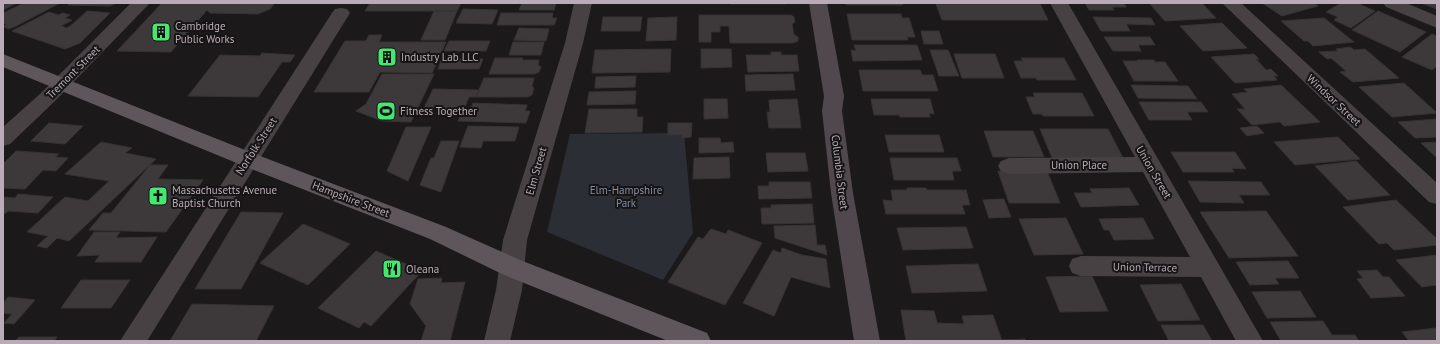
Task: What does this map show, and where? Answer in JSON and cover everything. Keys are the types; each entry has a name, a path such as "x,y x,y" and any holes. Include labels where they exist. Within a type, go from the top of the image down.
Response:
{"main road":[{"name":"Columbia Street","path":"818,3 834,96 832,111 842,193 867,341"},
{"name":"Hampshire Street","path":"3,60 248,159 438,233 511,267 698,341"}],"street":[{"name":"Tremont Street","path":"3,139 62,84 141,3"},
{"name":"Elm Street","path":"498,341 509,290 515,240 574,43 583,3"},
{"name":"Union Street","path":"1059,3 1250,341"},
{"name":"Windsor Street","path":"1231,3 1437,196"},
{"path":"1392,3 1437,23"},
{"name":"Norfolk Street","path":"133,341 341,13"},
{"name":"Union Place","path":"1009,166 1149,164"},
{"name":"Union Terrace","path":"1081,266 1208,267"}],"green space":[{"name":"Elm-Hampshire Park","path":"684,133 693,233 663,280 547,232 570,134"}],"building":[{"path":"3,3 17,3 3,10"},
{"path":"24,3 60,3 14,27 9,29 4,27 6,24 3,23 3,13"},
{"path":"70,3 116,3 110,6 68,5"},
{"name":"Cambridge Public Works","path":"162,3 275,3 270,9 258,14 210,13 207,10 171,52 117,51"},
{"path":"370,3 461,3 457,11 365,11"},
{"path":"522,3 556,3 554,10 519,10"},
{"path":"785,3 785,4 731,4"},
{"path":"846,3 902,3 903,5 846,5"},
{"path":"1085,3 1124,3 1126,7 1112,7 1114,10 1089,10"},
{"path":"1149,3 1202,3 1216,18 1165,21"},
{"path":"1262,3 1314,3 1318,6 1282,16"},
{"path":"1341,3 1357,3 1375,11 1351,28 1334,20 1338,17 1326,12"},
{"path":"1421,3 1437,3 1437,9"},
{"path":"936,4 1040,4 1048,20 942,20"},
{"path":"463,9 498,10 492,24 456,23"},
{"path":"87,11 110,13 80,43 65,49 12,31 49,12 58,15 63,13 70,15 65,18 72,20 61,26 67,28"},
{"path":"434,11 457,11 445,40 421,40"},
{"path":"1378,11 1426,32 1400,52 1352,30"},
{"path":"501,13 553,13 552,18 557,18 554,25 497,25"},
{"path":"847,14 901,14 902,18 909,18 915,37 907,37 908,40 852,40"},
{"path":"699,15 791,15 794,17 795,22 792,24 794,35 798,37 798,41 793,43 730,43 729,26 720,26 720,32 711,32 711,42 699,42"},
{"path":"603,17 642,17 640,31 601,31"},
{"path":"677,17 676,40 646,41 648,18"},
{"path":"1093,17 1151,18 1155,25 1126,24 1130,31 1101,31"},
{"path":"1324,18 1354,42 1313,46 1308,41 1304,41 1281,21"},
{"path":"1222,23 1247,48 1203,51 1180,26"},
{"path":"519,28 549,29 546,41 514,40"},
{"path":"921,31 939,31 943,44 924,44"},
{"path":"1432,34 1437,36 1437,66 1432,70 1402,57"},
{"name":"Industry Lab LLC","path":"369,35 382,35 379,42 446,42 432,73 380,72 369,92 314,92 345,41 366,41"},
{"path":"1104,37 1150,37 1155,45 1138,45 1141,51 1113,51"},
{"path":"449,41 490,41 486,51 444,51"},
{"path":"513,42 544,42 541,55 509,55"},
{"path":"854,45 917,45 922,60 853,61 851,50 856,51"},
{"path":"1350,47 1354,50 1365,49 1399,78 1353,82 1340,72 1346,71 1331,58 1327,59 1319,52 1338,51 1336,49"},
{"path":"671,49 670,72 592,73 595,50"},
{"path":"701,49 731,49 732,67 701,68"},
{"path":"930,50 948,50 959,76 939,76"},
{"path":"771,52 781,52 781,55 797,55 799,71 748,72 746,55 771,55"},
{"path":"262,53 295,55 290,62 282,62 258,97 188,96 220,55 260,56"},
{"path":"954,54 995,54 1004,78 962,78"},
{"path":"1254,54 1259,59 1256,59 1266,70 1271,69 1278,76 1274,76 1277,80 1235,83 1211,57"},
{"path":"442,58 483,59 479,69 438,69"},
{"path":"495,58 523,58 522,60 539,60 538,65 541,67 539,72 535,74 489,74"},
{"path":"1021,58 1064,58 1076,80 1037,80 1036,78 1021,78 1014,61 1023,61"},
{"path":"1137,60 1154,60 1155,62 1165,62 1178,81 1134,81 1123,61 1138,61"},
{"path":"859,70 920,70 922,75 933,75 938,91 863,91"},
{"path":"382,74 434,74 411,122 382,121 356,111 366,104"},
{"path":"793,74 795,90 746,91 745,75"},
{"path":"636,76 635,87 595,88 596,77"},
{"path":"484,78 534,78 532,86 534,88 532,95 527,97 476,97"},
{"path":"1404,83 1437,113 1392,117 1359,87"},
{"path":"1131,85 1188,86 1197,99 1138,98"},
{"path":"1281,85 1320,122 1284,126 1280,122 1252,125 1237,109 1245,109 1232,94 1248,92 1244,89"},
{"path":"433,89 479,90 476,97 469,97 464,109 424,108"},
{"path":"636,91 635,104 587,105 589,92"},
{"path":"1033,93 1082,93 1094,116 1043,116 1042,114 1033,114 1026,97 1035,97"},
{"path":"704,99 727,99 728,118 704,119"},
{"path":"797,99 801,128 769,128 767,112 770,112 769,100"},
{"path":"871,99 930,99 934,114 929,113 930,117 874,115"},
{"path":"1139,102 1201,102 1208,112 1187,112 1192,120 1149,120"},
{"path":"473,103 527,105 525,111 530,111 526,123 458,121 463,110 471,108"},
{"path":"589,109 637,109 637,117 643,117 642,132 585,133"},
{"path":"1437,119 1437,137 1415,138 1398,122"},
{"path":"49,123 83,126 65,144 31,141"},
{"path":"668,123 692,123 691,137 682,138 682,135 668,135"},
{"path":"468,126 519,127 515,141 483,141 481,148 460,147"},
{"path":"1257,126 1264,133 1247,136 1240,128"},
{"path":"406,127 431,127 408,181 387,171"},
{"path":"1040,129 1108,129 1124,160 1053,160"},
{"path":"984,131 1033,131 1044,157 993,157"},
{"path":"885,135 939,135 944,152 889,152"},
{"path":"1338,137 1360,159 1295,165 1274,142"},
{"path":"699,138 720,138 721,143 733,142 734,152 699,153"},
{"path":"441,141 459,141 441,192 420,185 431,158 434,158"},
{"path":"101,142 132,148 125,153 156,159 69,241 57,238 47,248 37,246 48,236 27,232 65,197 88,201 109,181 65,174"},
{"path":"1437,142 1437,158 1421,143"},
{"path":"16,151 59,154 55,157 68,158 56,171 43,170 25,189 3,188 3,164"},
{"path":"1171,152 1235,152 1246,169 1232,168 1234,172 1183,172"},
{"path":"766,153 805,153 808,171 768,172"},
{"path":"729,157 730,178 693,179 694,158"},
{"path":"890,158 957,158 961,171 952,171 954,180 894,180"},
{"path":"1356,161 1390,195 1348,200 1315,166"},
{"name":"Massachusetts Avenue Baptist Church","path":"150,165 168,165 158,179 203,180 166,232 89,230 103,213 111,213"},
{"path":"998,171 1047,171 1060,203 1009,203"},
{"path":"1188,181 1261,182 1270,195 1239,195 1244,203 1200,202"},
{"path":"769,182 810,182 812,198 759,199 758,186 769,186"},
{"path":"907,188 926,188 927,190 966,190 970,205 962,205 965,214 886,214 883,200 893,201 891,190 907,190"},
{"path":"1129,188 1139,205 1081,207 1074,193 1092,193 1090,189"},
{"path":"18,194 53,197 38,213 8,211 3,215 3,197 15,198"},
{"path":"1004,199 1011,217 989,218 983,200"},
{"path":"1396,200 1437,239 1437,245 1394,250 1387,243 1379,244 1343,207"},
{"path":"812,204 814,223 762,224 761,208 771,208 771,205"},
{"path":"1266,211 1298,256 1229,258 1200,212"},
{"path":"241,212 283,213 241,289 195,289"},
{"path":"1066,218 1083,254 1034,255 1019,219"},
{"path":"1143,218 1154,239 1114,240 1109,230 1104,230 1099,219"},
{"path":"303,224 350,244 308,285 260,263"},
{"path":"815,225 817,245 825,245 827,255 775,238 774,226"},
{"path":"966,227 973,248 903,250 897,228"},
{"path":"711,229 726,234 728,230 762,243 725,305 668,282 698,237 703,239"},
{"path":"94,232 120,232 116,238 157,237 141,262 95,262 100,255 77,256"},
{"path":"782,248 802,255 826,259 830,288 791,277 774,316 743,303 773,250 781,253"},
{"path":"376,251 422,271 371,326 364,322 359,328 318,308"},
{"path":"1437,255 1437,285 1422,287 1396,260"},
{"path":"1288,261 1299,278 1275,278 1279,284 1250,285 1236,262"},
{"path":"978,264 987,291 912,293 906,266"},
{"path":"1377,270 1383,277 1389,277 1405,296 1371,298 1357,279 1363,278 1357,271"},
{"path":"1092,276 1108,311 1060,312 1046,277"},
{"path":"442,278 441,283 465,282 450,341 421,341 426,326 410,304 418,279"},
{"path":"81,280 130,280 111,308 61,308"},
{"path":"1181,284 1200,320 1158,321 1140,285"},
{"path":"1300,291 1316,317 1267,318 1252,292"},
{"path":"8,297 35,300 14,324 4,323 12,314 3,313 3,303"},
{"path":"192,304 274,306 256,341 170,341"},
{"path":"901,310 934,311 937,323 964,324 962,316 993,315 1002,341 906,341"},
{"path":"1323,321 1332,335 1355,335 1359,341 1281,341 1270,322"},
{"path":"1161,325 1203,325 1212,341 1169,341"},
{"path":"1436,328 1437,341 1409,341 1402,332"},
{"path":"19,337 57,337 54,341 15,341"},
{"path":"1025,339 1025,341 1001,340"}],"place":[{"name":"Cambridge Public Works","path":"161,32"},
{"name":"Industry Lab LLC","path":"387,57"},
{"name":"Fitness Together","path":"386,111"},
{"name":"Massachusetts Avenue Baptist Church","path":"158,196"},
{"name":"Oleana","path":"392,269"}]}
